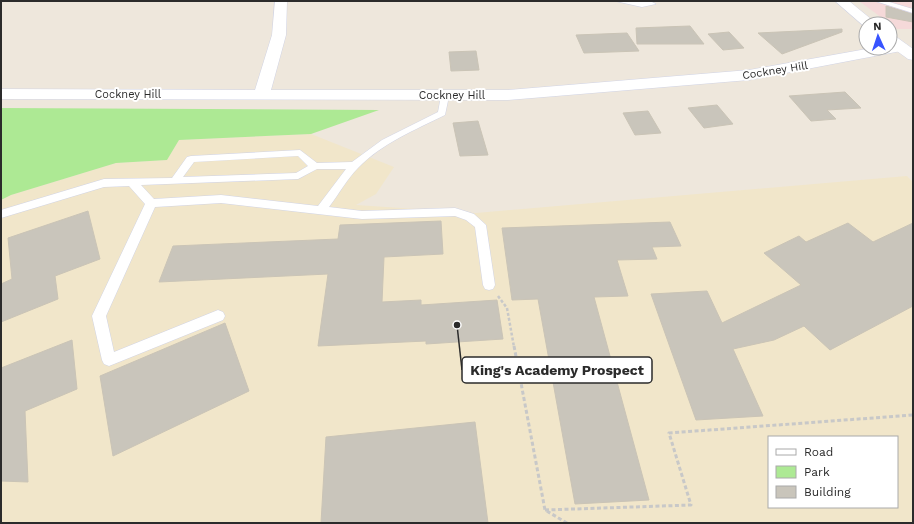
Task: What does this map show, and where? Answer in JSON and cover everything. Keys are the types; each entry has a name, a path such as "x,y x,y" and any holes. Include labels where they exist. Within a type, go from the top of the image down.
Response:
{"street":[{"path":"262,94 279,35 281,1"},
{"path":"840,1 860,16"},
{"name":"Cockney Hill","path":"1,94 508,95 749,75 901,47"}],"lane":[{"path":"618,1 642,5 652,4"},
{"path":"878,1 913,10"},
{"path":"322,209 355,166 389,140 442,113 445,96"},
{"path":"175,182 191,159 300,153 315,166"},
{"path":"1,214 104,183 175,182 298,176 315,166 355,166"},
{"path":"132,182 151,203"},
{"path":"151,203 221,199 322,209 362,215 455,212 470,217 480,225 489,285"},
{"path":"151,203 99,316 109,360 218,316"}],"path":[{"path":"489,285 507,308 546,510 567,523"},
{"path":"546,510 691,505 669,433 913,415"}],"shaded area":[{"path":"859,1 913,1 913,29 898,29 898,16 879,16"},
{"path":"311,134 394,167 376,194 356,205 476,213 907,176 913,182 913,523 1,523 1,200 11,195 116,163 167,160 179,140"}],"green space":[{"path":"1,108 379,110 311,134 179,140 167,160 116,163 11,195 1,200"}],"building":[{"path":"886,6 913,14 913,22 898,19 898,16 886,16"},
{"path":"690,26 704,44 637,44 636,28"},
{"path":"842,29 842,32 782,54 758,33"},
{"path":"729,32 744,48 723,50 708,34"},
{"path":"627,33 639,51 584,53 576,35"},
{"path":"476,51 479,70 451,71 449,52"},
{"path":"845,92 861,108 827,110 836,119 811,121 789,96"},
{"path":"717,105 733,124 704,128 688,108"},
{"path":"648,111 661,133 635,135 623,113"},
{"path":"478,121 488,155 460,156 453,123"},
{"path":"88,211 100,259 55,276 58,299 1,322 1,284 12,279 8,238"},
{"path":"441,221 443,254 384,257 382,302 421,300 421,305 497,300 503,339 426,344 426,341 318,346 328,274 159,282 173,246 338,239 340,225"},
{"path":"670,222 681,246 652,247 657,259 617,260 628,296 594,297 649,500 575,504 538,299 512,300 502,228"},
{"path":"848,223 873,242 913,223 913,306 830,350 804,326 774,340 733,349 763,416 696,420 651,294 707,291 722,323 801,285 764,253 799,236 806,242"},
{"path":"225,323 249,391 113,456 100,376"},
{"path":"72,340 77,389 25,411 28,482 1,481 1,368"},
{"path":"475,422 488,523 321,523 326,437"}],"place":[{"name":"King's Academy Prospect","path":"457,325"}]}
